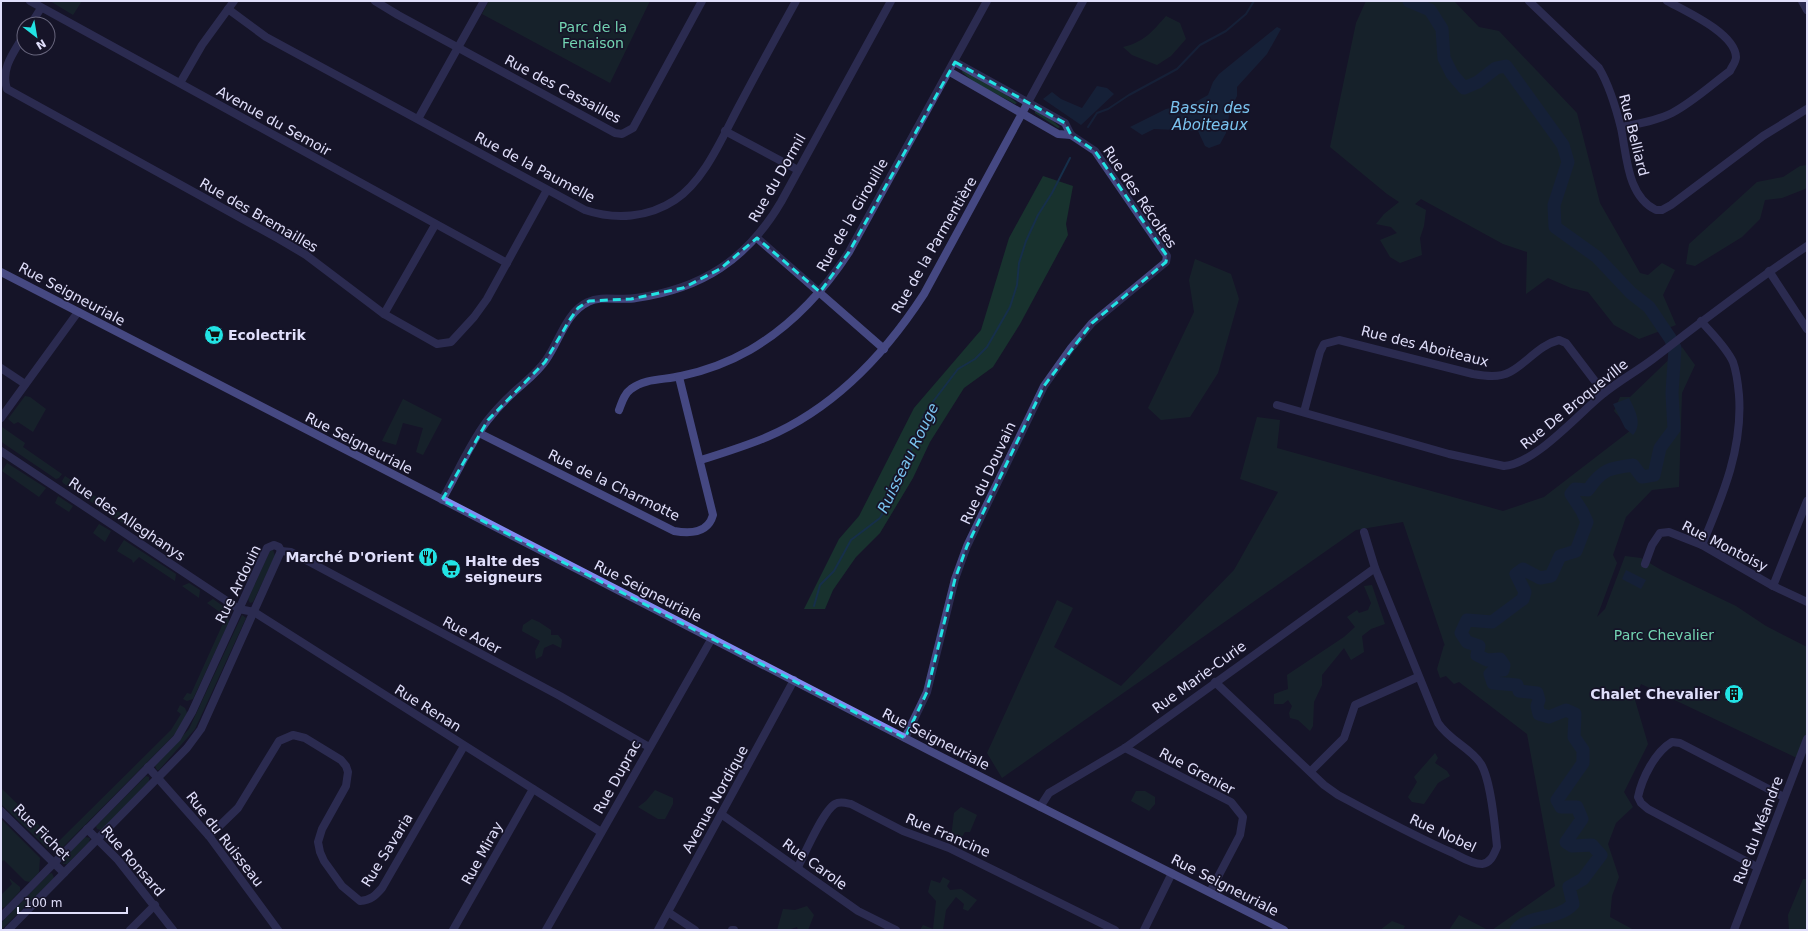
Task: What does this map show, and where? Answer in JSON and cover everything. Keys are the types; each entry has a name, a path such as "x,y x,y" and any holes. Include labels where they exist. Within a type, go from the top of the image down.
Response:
{"street":[{"name":"Avenue du Semoir","path":"30,1 40,8 180,83 435,225 507,262"},
{"path":"180,83 202,45 234,1"},
{"name":"Rue des Cassailles","path":"375,1 615,133 622,134 633,128 702,1"},
{"path":"418,119 484,1"},
{"name":"Rue de la Paumelle","path":"228,9 266,37 585,210 603,216 625,217 662,208 676,200 700,176 796,1"},
{"name":"Rue du Dormil","path":"442,500 479,433 488,420 545,362 578,308 588,301 601,299 631,299 661,295 683,288 720,269 739,255 757,238 769,222 891,1"},
{"name":"Rue de la Girouille","path":"619,410 625,395 639,384 679,377 710,368 749,350 787,324 820,292 833,277 849,252 950,72 987,1"},
{"name":"Rue de la Parmentière","path":"701,460 768,437 805,417 852,382 884,349 904,324 924,294 1083,1"},
{"name":"Rue Belliard","path":"1529,1 1598,68 1605,78 1621,127 1632,183 1644,202 1656,210 1662,210 1671,205 1763,136 1807,109"},
{"path":"1621,127 1643,123 1670,114 1686,105 1723,76 1735,63 1736,56 1732,46 1724,36 1666,1"},
{"path":"1802,1 1807,10"},
{"path":"36,16 40,8"},
{"name":"Rue des Bremailles","path":"16,49 2,73 3,83 7,89 306,255 384,314 437,344 451,342 474,317 487,299 547,190"},
{"name":"Rue des Récoltes","path":"955,62 1066,123 1071,135"},
{"name":"Rue des Récoltes","path":"950,72 1058,134 1071,135 1095,151 1167,256 1166,262"},
{"path":"725,131 798,170"},
{"path":"384,314 435,225"},
{"path":"757,238 884,349"},
{"name":"Rue De Broqueville","path":"1277,405 1449,454 1504,466 1519,463 1537,451 1604,393 1668,348 1701,321 1769,271 1807,246"},
{"name":"Rue du Douvain","path":"905,738 927,692 955,580 967,546 1044,386 1071,348 1092,323 1166,262"},
{"path":"1769,271 1807,329"},
{"name":"Rue Seigneuriale","path":"1,272 905,738 1284,930"},
{"path":"1,418 78,312"},
{"path":"1701,321 1719,342 1732,361 1737,376 1740,405 1737,447 1727,484 1702,545"},
{"name":"Rue des Aboiteaux","path":"1304,412 1320,352 1324,344 1339,340 1473,374 1488,376 1510,372 1545,346 1559,340 1566,343 1604,393"},
{"path":"1,368 26,384"},
{"name":"Rue de la Charmotte","path":"479,433 674,531 687,533 696,532 705,528 714,515 679,377"},
{"name":"Rue des Alleghanys","path":"1,450 239,609"},
{"path":"1773,586 1807,501"},
{"name":"Rue Nobel","path":"1215,682 1338,796 1430,843 1474,863 1482,864 1489,861 1494,855 1496,847 1486,776 1477,760 1469,752 1453,741 1442,728 1418,677 1375,568 1364,532"},
{"name":"Rue Montoisy","path":"1645,564 1652,545 1660,533 1669,532 1702,545 1773,586 1807,602"},
{"name":"Rue Ardouin","path":"1,917 177,738 184,728 267,548 274,545 279,547 281,551 201,729 187,748 8,930"},
{"name":"Rue Ader","path":"281,551 291,552 560,696 649,747"},
{"name":"Rue Marie-Curie","path":"1040,807 1049,793 1125,748 1375,568"},
{"name":"Rue Renan","path":"239,609 254,612 601,832"},
{"name":"Rue Duprac","path":"546,930 712,638"},
{"path":"1311,772 1344,738 1355,705 1418,677"},
{"name":"Avenue Nordique","path":"658,930 794,680"},
{"name":"Rue Savaria","path":"209,836 238,808 279,741 293,735 305,738 341,760 346,766 348,772 346,786 322,829 318,842 320,852 342,886 360,901 369,900 382,888 464,746"},
{"name":"Rue du Méandre","path":"1734,930 1807,739"},
{"path":"1757,867 1648,809 1641,803 1638,797 1640,789 1662,749 1672,742 1680,743 1784,797"},
{"name":"Rue Grenier","path":"1125,748 1230,802 1243,817 1240,835 1210,892"},
{"name":"Rue du Ruisseau","path":"148,768 158,777 209,836 278,930"},
{"name":"Rue Miray","path":"453,930 533,789"},
{"name":"Rue Francine","path":"798,867 826,815 836,803 844,802 851,804 903,831 949,848 1115,930"},
{"name":"Rue Fichet","path":"1,811 64,872"},
{"name":"Rue Carole","path":"722,814 858,911 896,930"},
{"name":"Rue Ronsard","path":"87,829 118,860 155,905 173,930"},
{"path":"1144,930 1172,873"},
{"path":"130,930 155,905"},
{"path":"668,912 695,930"}],"highlighted area":[{"path":"955,62 1065,123 1071,135 1095,151 1167,256 1166,262 1092,323 1044,386 967,546 955,579 927,692 905,738 442,500 488,420 545,362 578,308 589,301 631,299 683,288 720,269 757,238 820,292 849,252"}],"green space":[{"path":"50,1 82,1 73,15"},
{"name":"Parc de la Fenaison","path":"489,1 650,1 610,83 482,14"},
{"path":"1366,1 1454,1 1479,27 1499,31 1577,113 1600,203 1640,273 1648,275 1662,263 1675,270 1663,295 1676,325 1639,339 1614,325 1588,292 1571,288 1548,278 1526,294 1527,252 1503,244 1421,199 1415,204 1426,210 1424,226 1420,238 1422,255 1400,263 1390,257 1380,240 1397,233 1391,227 1376,224 1384,214 1399,202 1387,194 1330,147 1356,23"},
{"path":"1166,16 1180,23 1186,39 1171,56 1157,65 1132,55 1123,47 1137,42 1147,36"},
{"path":"963,70 1004,93 1017,103 1015,104 974,82 962,72"},
{"path":"1035,110 1047,116 1060,127 1058,128 1035,113"},
{"path":"1807,165 1807,187 1805,189 1782,198 1765,200 1760,219 1742,237 1695,266 1686,264 1689,244 1757,182 1783,177 1800,166"},
{"path":"1043,176 1073,186 1066,224 1068,235 1020,324 993,367 964,388 930,442 913,478 880,533 856,557 833,590 825,609 804,609 839,539 859,516 914,408 981,330 1009,238"},
{"path":"1195,259 1231,274 1239,299 1218,373 1190,417 1161,420 1148,408 1194,312 1189,280"},
{"name":"Parc Chevalier","path":"1682,347 1695,365 1682,393 1679,487 1652,490 1626,517 1613,555 1617,563 1597,617 1605,609 1625,556 1641,558 1663,571 1736,606 1766,626 1807,647 1807,739 1799,759 1641,684 1635,700 1648,744 1624,792 1633,807 1616,823 1608,844 1619,877 1612,896 1610,917 1634,930 1492,930 1555,886 1527,734 1459,682 1454,684 1446,676 1440,678 1437,669 1444,645 1445,646 1403,522 1356,530 1002,778 987,753 1057,600 1073,608 1054,647 1121,686 1234,570 1278,492 1240,479 1257,417 1280,420 1277,448 1503,511 1544,497 1631,430 1614,411 1620,397 1630,397"},
{"path":"25,396 30,397 46,409 33,432 18,422 14,424 8,419"},
{"path":"403,399 442,419 423,455 416,452 423,428 403,423 396,445 382,441"},
{"path":"2,427 25,443 23,447 62,474 59,478 56,479 3,443 1,441"},
{"path":"7,463 46,488 39,497 2,471"},
{"path":"65,476 164,542 160,548 63,483 62,481"},
{"path":"58,496 73,506 69,512 55,503"},
{"path":"99,524 111,531 105,542 93,533"},
{"path":"124,540 176,574 175,581 139,557 133,563 132,560 117,551"},
{"path":"273,550 275,556 253,602 250,603 248,599 270,551"},
{"path":"189,583 200,590 199,598 182,586"},
{"path":"1372,585 1385,624 1371,629 1362,636 1364,652 1351,660 1344,648 1322,675 1322,685 1314,702 1313,726 1310,731 1298,720 1290,718 1289,713 1292,706 1288,700 1283,704 1274,704 1274,694 1288,689 1287,675 1344,637 1355,627 1347,617 1357,610 1359,613 1368,610 1371,603 1364,586"},
{"path":"213,599 227,609 229,622 193,699 187,701 183,699 187,693 191,694 225,619 224,615 207,603"},
{"path":"242,615 246,618 195,729 159,770 157,770 155,766 189,729"},
{"path":"532,619 551,630 551,635 558,635 562,640 561,648 553,644 544,648 542,656 536,659 535,651 540,641 522,631 523,625"},
{"path":"180,705 185,708 187,713 176,733 62,848 54,850 47,848 1,804 1,788 57,843 171,730 181,714 177,711"},
{"path":"1435,753 1438,758 1435,763 1447,771 1450,776 1438,783 1424,804 1412,802 1408,797 1417,782 1414,777"},
{"path":"146,776 149,777 149,781 101,830 97,829 96,826"},
{"path":"655,790 673,798 673,804 665,819 658,819 638,807 646,801"},
{"path":"1136,791 1145,791 1155,797 1155,804 1149,811 1131,801"},
{"path":"961,807 977,815 970,832 965,832 959,841 951,838 954,813"},
{"path":"1,819 40,858 39,872 30,882 25,881 4,860 1,862"},
{"path":"85,837 90,838 89,842 67,864 63,864 62,860"},
{"path":"52,873 54,878 1,930 1,923 49,874"},
{"path":"943,877 950,881 947,886 950,890 961,889 977,900 968,911 963,909 964,904 956,897 946,910 943,930 920,930 923,925 933,929 936,901 928,892 931,880 940,883"},
{"path":"9,878 20,887 20,891 5,907 1,908 1,895 12,884"},
{"path":"1803,879 1807,879 1807,930 1789,930 1788,915"},
{"path":"807,906 814,915 808,930 798,930 797,927 788,930 777,930 783,909 795,910"},
{"path":"1459,915 1488,930 1449,930"},
{"path":"1392,921 1405,926 1403,930 1380,930"}],"water":[{"name":"Bassin des Aboiteaux","path":"1277,27 1281,29 1267,54 1237,87 1237,96 1230,110 1226,133 1220,144 1209,148 1205,146 1198,131 1154,129 1142,135 1130,127 1166,109 1192,104 1208,95 1213,82 1219,74"},
{"path":"1097,86 1107,88 1114,94 1081,125 1043,99 1052,92 1061,99 1082,108"},
{"path":"1629,398 1636,412 1638,422 1636,431 1633,435 1625,428 1613,404"},
{"path":"1626,570 1646,580 1641,589 1622,579"}],"waterway":[{"name":"Ruisseau Rouge","path":"1088,127 1097,113 1108,109 1129,95 1177,69 1200,45 1226,31 1246,14 1254,1"},
{"path":"1409,1 1430,10 1442,29 1444,58 1452,74 1464,88 1478,82 1496,68 1506,66 1563,145 1568,162 1554,205 1555,227 1597,257 1631,293 1649,307 1675,348 1672,393 1674,429 1660,448 1654,475 1642,477 1633,465 1618,467 1602,474 1588,490 1575,489 1571,494 1587,522 1576,551 1560,556 1551,576 1540,578 1523,569 1516,574 1525,592 1523,599 1492,622 1467,620 1461,633 1467,642 1479,646 1477,655 1487,660 1500,659 1504,665 1503,670 1493,671 1490,674 1493,683 1517,685 1519,691 1537,693 1539,700 1537,706 1539,714 1549,717 1566,710 1575,714 1574,737 1583,750 1583,763 1557,800 1561,807 1577,807 1582,819 1566,842 1572,846 1592,845 1601,855 1583,879 1569,887 1573,904 1559,913 1536,919 1522,925 1516,930"},
{"name":"Ruisseau Rouge","path":"814,606 820,585 834,571 851,540 880,518 888,504 895,484 907,461 924,415 958,369 975,359 987,347 1010,307 1017,285 1019,263 1026,241 1038,215 1052,193 1070,158"}],"place":[{"name":"Ecolectrik","path":"214,335"},
{"name":"Marché D'Orient","path":"428,557"},
{"name":"Halte des seigneurs","path":"451,569"},
{"name":"Chalet Chevalier","path":"1734,694"}]}
